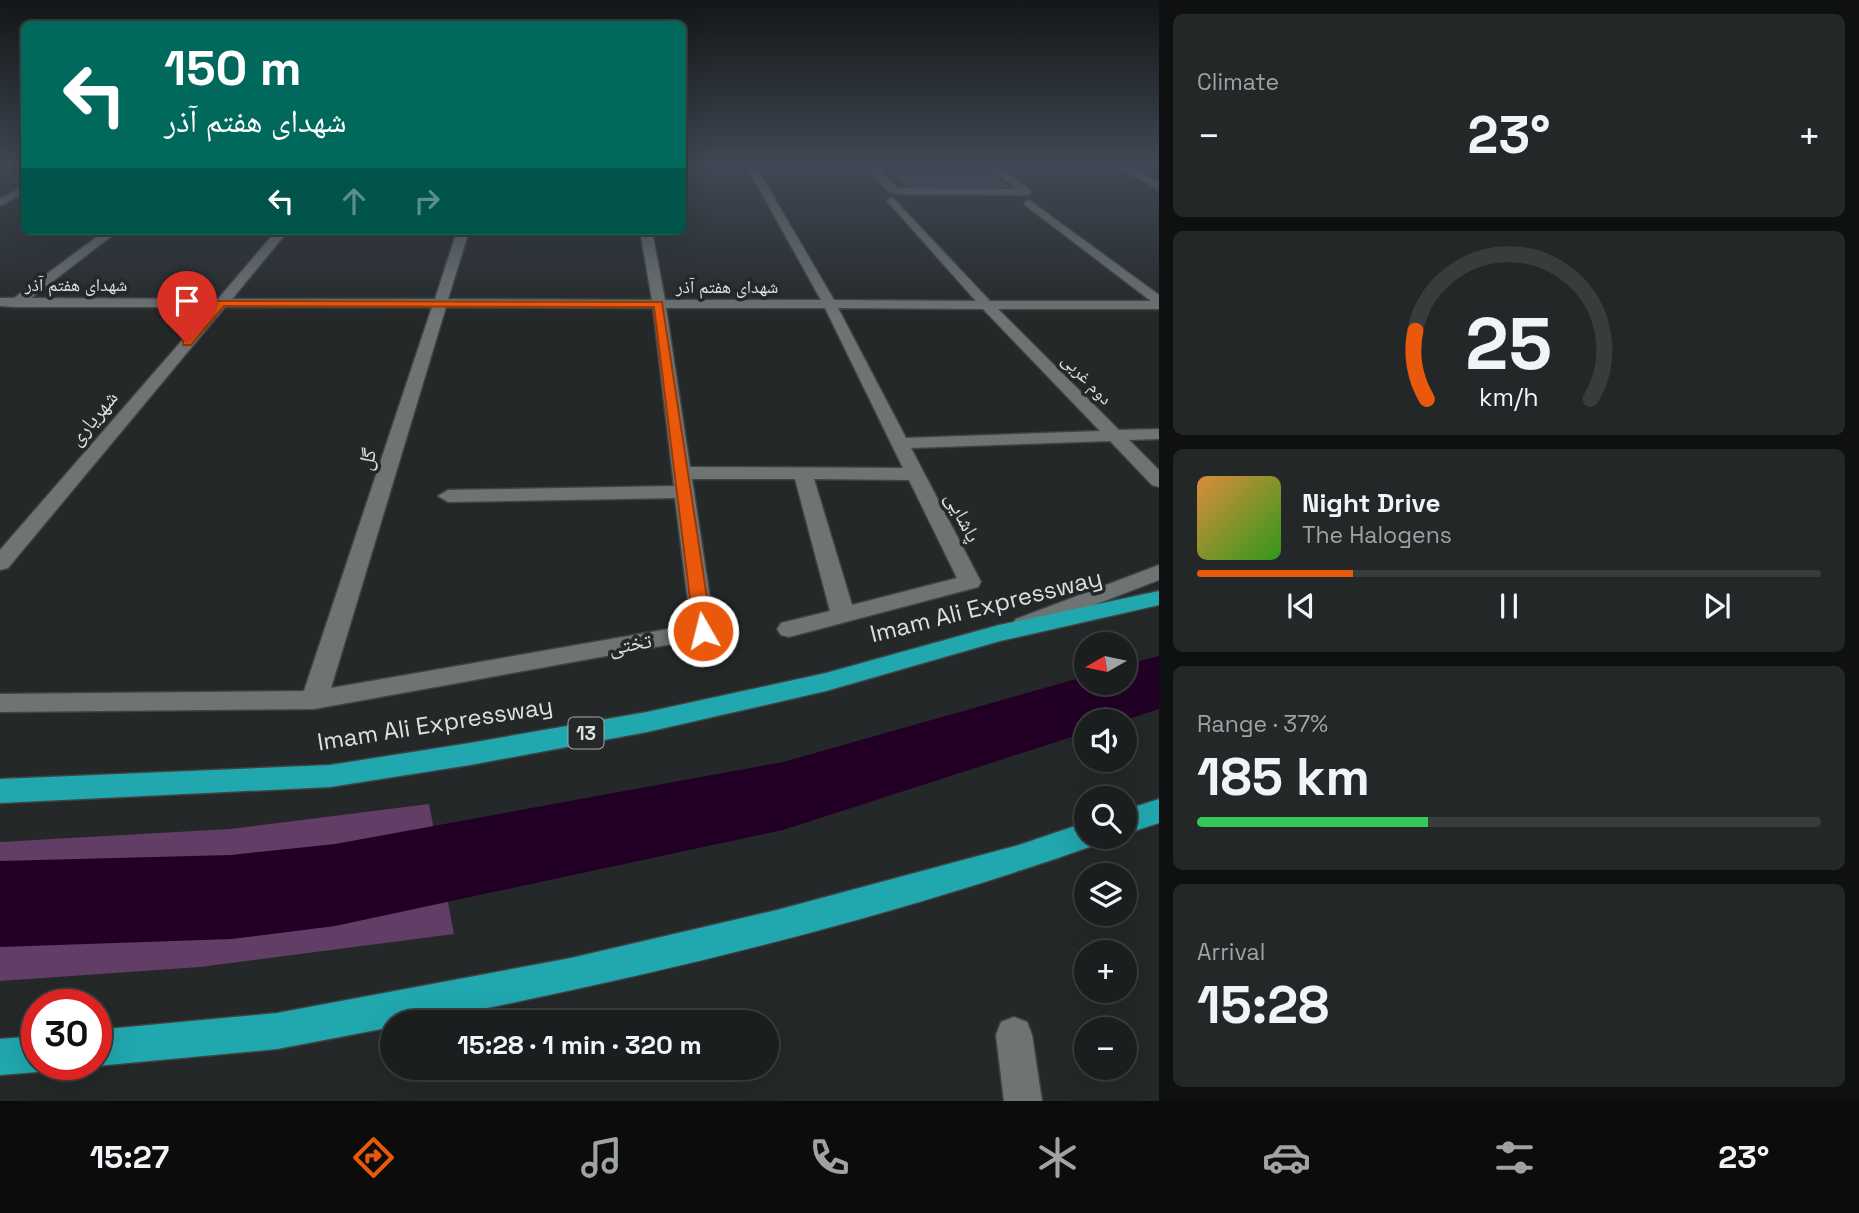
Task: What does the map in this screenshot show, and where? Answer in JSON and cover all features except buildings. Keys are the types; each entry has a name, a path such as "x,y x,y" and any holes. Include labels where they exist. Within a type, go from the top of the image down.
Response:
{"highway":[{"name":"Imam Ali Expressway","path":"0,791 330,776 444,758 648,723 826,681 999,633 1159,598"},
{"path":"1137,818 1159,811"},
{"path":"112,1046 277,1031 571,975 777,925 1020,858 1074,839"},
{"path":"0,1057 21,1055"}],"street":[{"name":"پاشایی","path":"780,216 831,304 971,582 789,629"},
{"name":"دوم غربی","path":"907,216 987,305 1159,481"},
{"path":"1052,216 1159,303"},
{"path":"0,315 107,235"},
{"name":"شهریاری","path":"0,563 279,235"},
{"name":"گل","path":"314,700 462,235"},
{"name":"تختی","path":"314,700 703,631 659,304 647,235"},
{"name":"شهدای هفتم آذر","path":"0,302 987,305 1159,303"},
{"path":"900,443 1159,435"},
{"path":"803,474 843,615"},
{"path":"448,496 803,474 916,474"},
{"path":"999,633 1159,572"},
{"path":"0,703 314,700"},
{"path":"1013,1035 1023,1101"}],"shaded area":[{"path":"429,804 454,934 200,967 0,981 0,842 230,829"}],"waterway":[{"path":"0,904 231,897 335,885 783,796 1159,682"}],"route":[{"path":"187,343 221,303 659,304 703,631"}]}
